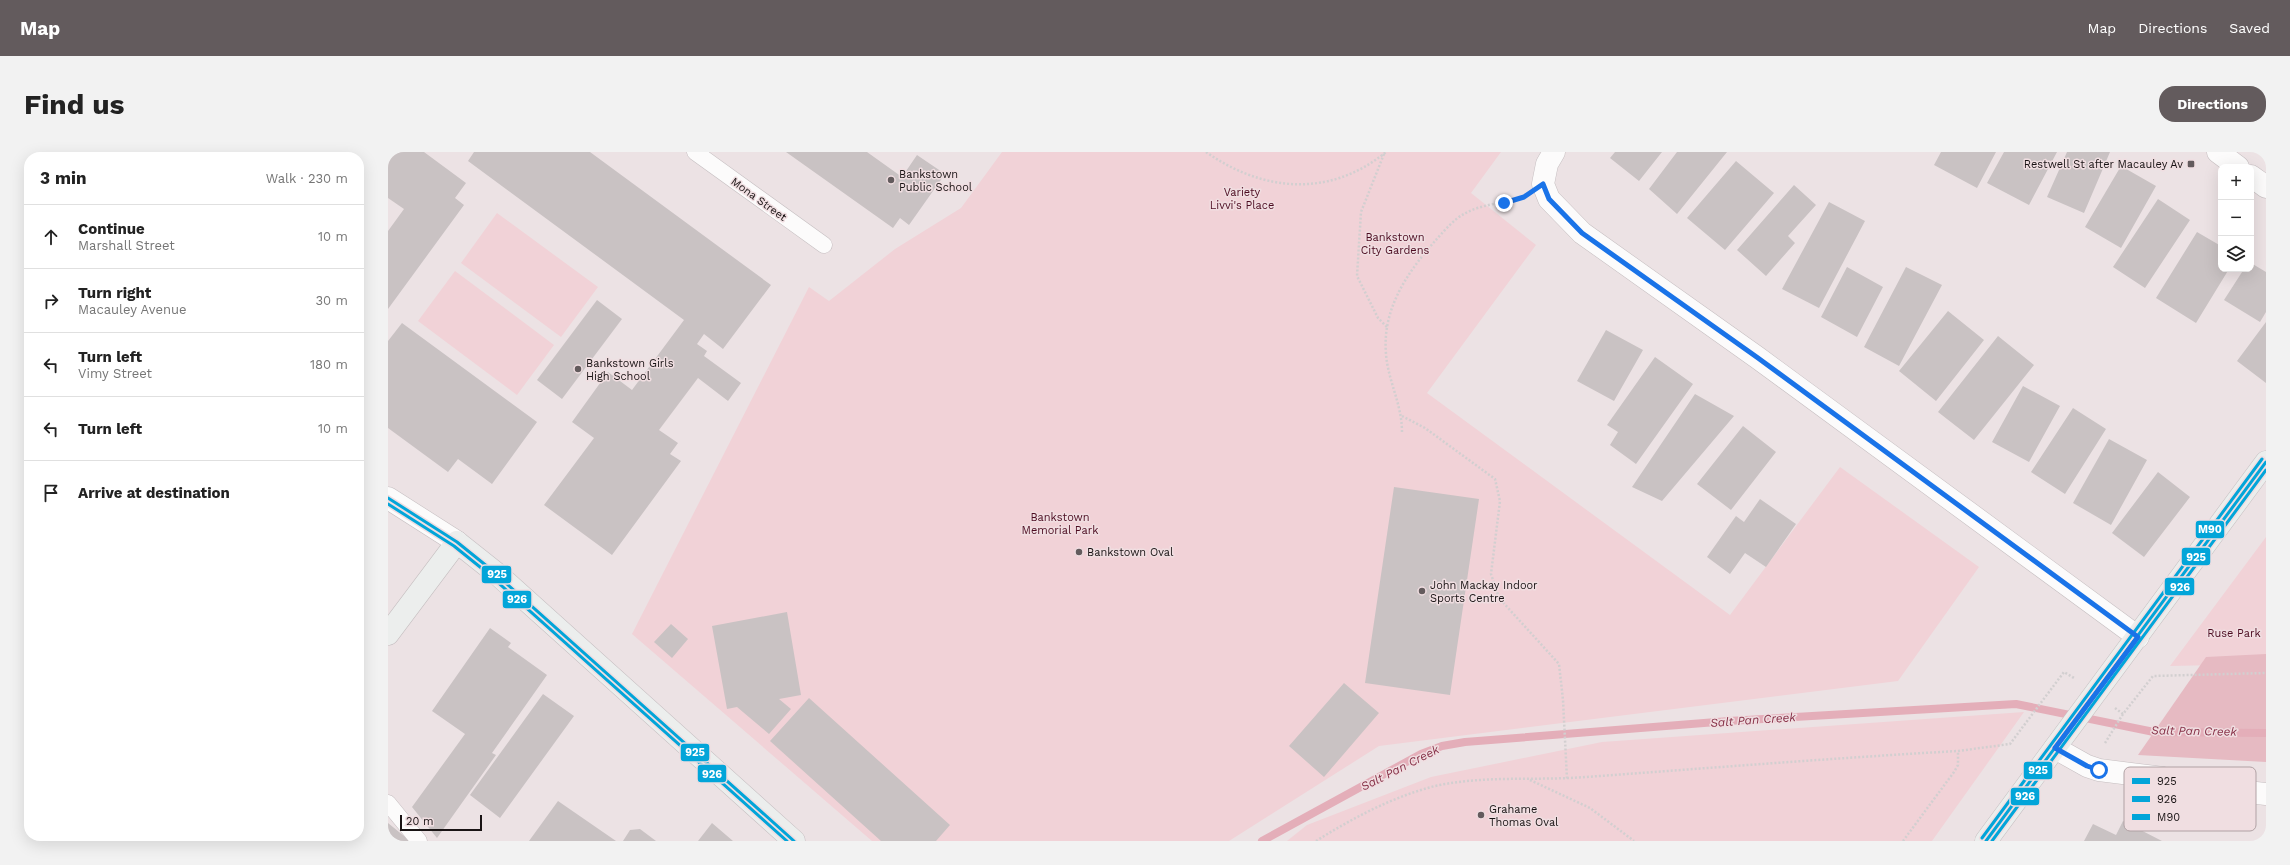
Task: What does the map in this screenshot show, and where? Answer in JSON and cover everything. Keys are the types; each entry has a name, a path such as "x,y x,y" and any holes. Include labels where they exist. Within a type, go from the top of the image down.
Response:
{"main road":[{"path":"1986,841 2266,462"},
{"path":"388,634 457,542 496,573 794,841"}],"street":[{"path":"1554,152 1547,164 1543,184 1549,199 1582,233 1758,358 2138,637"},
{"path":"2218,152 2234,164"},
{"path":"2254,178 2266,187"},
{"path":"388,498 457,542"},
{"path":"2055,748 2087,766 2099,770 2124,773"},
{"path":"2256,793 2266,794"}],"lane":[{"name":"Mona Street","path":"695,152 824,245"},
{"path":"388,803 419,841"}],"path":[{"path":"1206,152 1240,172 1282,185 1322,183 1356,173 1385,152"},
{"path":"1385,152 1361,212 1357,276 1378,318 1387,327"},
{"path":"1402,432 1402,416 1386,355 1387,327 1393,306 1405,278 1441,234 1464,214 1484,206 1524,197 1543,184"},
{"path":"1402,416 1425,428 1495,479 1500,501 1491,574 1499,598 1559,664 1563,700 1567,779"},
{"path":"2153,676 2266,672"},
{"path":"1316,841 1372,809 1403,796 1436,786 1468,781 1567,779 1958,751 2010,744 2051,689"},
{"path":"2105,743 2111,730 2122,715"},
{"path":"1903,841 1954,772 1958,765 1958,751"},
{"path":"1528,779 1590,808 1634,841"}],"green space":[{"name":"Bankstown Memorial Park","path":"1002,152 1501,152 1471,193 1536,245 1427,393 1730,615 1840,467 1979,567 1898,681 1379,746 1229,841 872,841 632,634 809,287 829,301 895,249 961,208"},
{"path":"497,213 598,287 561,337 461,263"},
{"path":"455,271 554,345 517,395 418,321"},
{"name":"Ruse Park","path":"2266,537 2266,664 2170,666"},
{"path":"2024,712 1932,841 1287,841 1307,825 1431,777 1602,742"}],"shaded area":[{"path":"2266,654 2266,762 2138,755 2206,657"}],"building":[{"path":"388,152 424,152 466,183 455,198 464,205 388,309 388,231 404,209 388,198"},
{"path":"474,152 590,152 771,285 723,349 704,334 697,344 707,351 704,356 741,383 728,401 698,378 659,430 678,443 670,454 681,461 612,555 544,505 594,438 572,422 608,372 632,390 684,320 468,161"},
{"path":"786,152 867,152 902,177 917,155 945,174 909,225 900,218 893,228"},
{"path":"1615,152 1662,152 1639,181 1610,158"},
{"path":"1677,152 1727,152 1677,214 1649,189"},
{"path":"1941,152 1996,152 1977,188 1934,165"},
{"path":"2004,152 2057,152 2029,205 1987,183"},
{"path":"2067,152 2110,152 2084,213 2047,197"},
{"path":"1736,161 1774,193 1725,250 1687,218"},
{"path":"2121,166 2156,186 2121,248 2085,227"},
{"path":"1794,185 1816,205 1788,236 1795,243 1766,276 1737,250"},
{"path":"2158,199 2190,220 2145,288 2113,267"},
{"path":"1829,202 1865,221 1819,308 1782,289"},
{"path":"2197,232 2218,244 2218,272 2227,272 2196,323 2156,298"},
{"path":"2254,265 2266,272 2266,312 2260,322 2224,300 2242,272 2254,272"},
{"path":"1847,267 1883,287 1857,337 1821,317"},
{"path":"1906,267 1942,285 1899,366 1864,347"},
{"path":"597,300 622,319 562,399 537,380"},
{"path":"1948,311 1984,340 1936,401 1899,371"},
{"path":"2266,322 2266,383 2237,361"},
{"path":"402,323 537,422 492,484 458,459 448,472 388,428 388,341"},
{"path":"1606,330 1643,350 1614,401 1577,381"},
{"path":"1998,336 2034,365 1974,440 1938,412"},
{"path":"1655,357 1693,384 1636,464 1610,445 1618,432 1607,425"},
{"path":"2023,386 2060,406 2029,462 1992,442"},
{"path":"1695,394 1734,416 1662,501 1632,487"},
{"path":"2073,408 2106,429 2065,494 2031,472"},
{"path":"1743,426 1776,452 1731,510 1697,484"},
{"path":"2109,439 2147,460 2111,525 2073,503"},
{"path":"2158,472 2190,497 2144,557 2112,533"},
{"name":"John Mackay Indoor Sports Centre","path":"1394,487 1479,499 1450,695 1365,683"},
{"path":"1760,499 1796,524 1766,567 1745,553 1730,574 1707,557 1736,516 1744,522"},
{"path":"787,612 801,695 779,699 791,709 769,734 737,707 727,709 712,626"},
{"path":"671,624 688,639 672,658 654,642"},
{"path":"490,628 511,643 508,647 547,675 492,753 496,755 437,838 412,807 465,734 432,711"},
{"path":"1344,683 1379,713 1324,777 1289,746"},
{"path":"543,694 574,716 500,818 470,795"},
{"path":"809,698 950,825 936,841 881,841 770,741"},
{"path":"558,801 616,841 529,841"},
{"path":"2123,821 2124,831 2142,831 2162,841 2084,841 2093,824 2116,835"},
{"path":"388,823 410,841 388,841"},
{"path":"712,823 733,841 698,841"},
{"path":"640,829 656,841 623,841 630,830"}],"waterway":[{"name":"Salt Pan Creek","path":"1262,841 1421,754 1442,746 1465,742 1729,721 2016,704 2154,732 2266,733"}],"transit line":[{"name":"M90","path":"1982,838 2262,459"},
{"name":"925","path":"1986,841 2266,462"},
{"name":"926","path":"1992,841 2266,470"},
{"name":"925","path":"388,498 457,542 488,567 794,841"},
{"name":"926","path":"388,504 454,546 485,571 787,841"}],"place":[{"name":"Restwell St after Macauley Av","path":"2191,164"},
{"name":"Bankstown Public School","path":"891,180"},
{"name":"Bankstown Girls High School","path":"578,369"},
{"name":"Bankstown Oval","path":"1079,552"},
{"name":"John Mackay Indoor Sports Centre","path":"1422,591"},
{"name":"Grahame Thomas Oval","path":"1481,815"}],"route":[{"path":"1504,203 1524,197 1543,184 1549,199 1582,233 1758,358 2138,637 2055,748 2087,766 2099,770"}],"park label":[{"name":"Variety Livvi's Place","path":"1242,198"},
{"name":"Bankstown City Gardens","path":"1395,243"}]}
